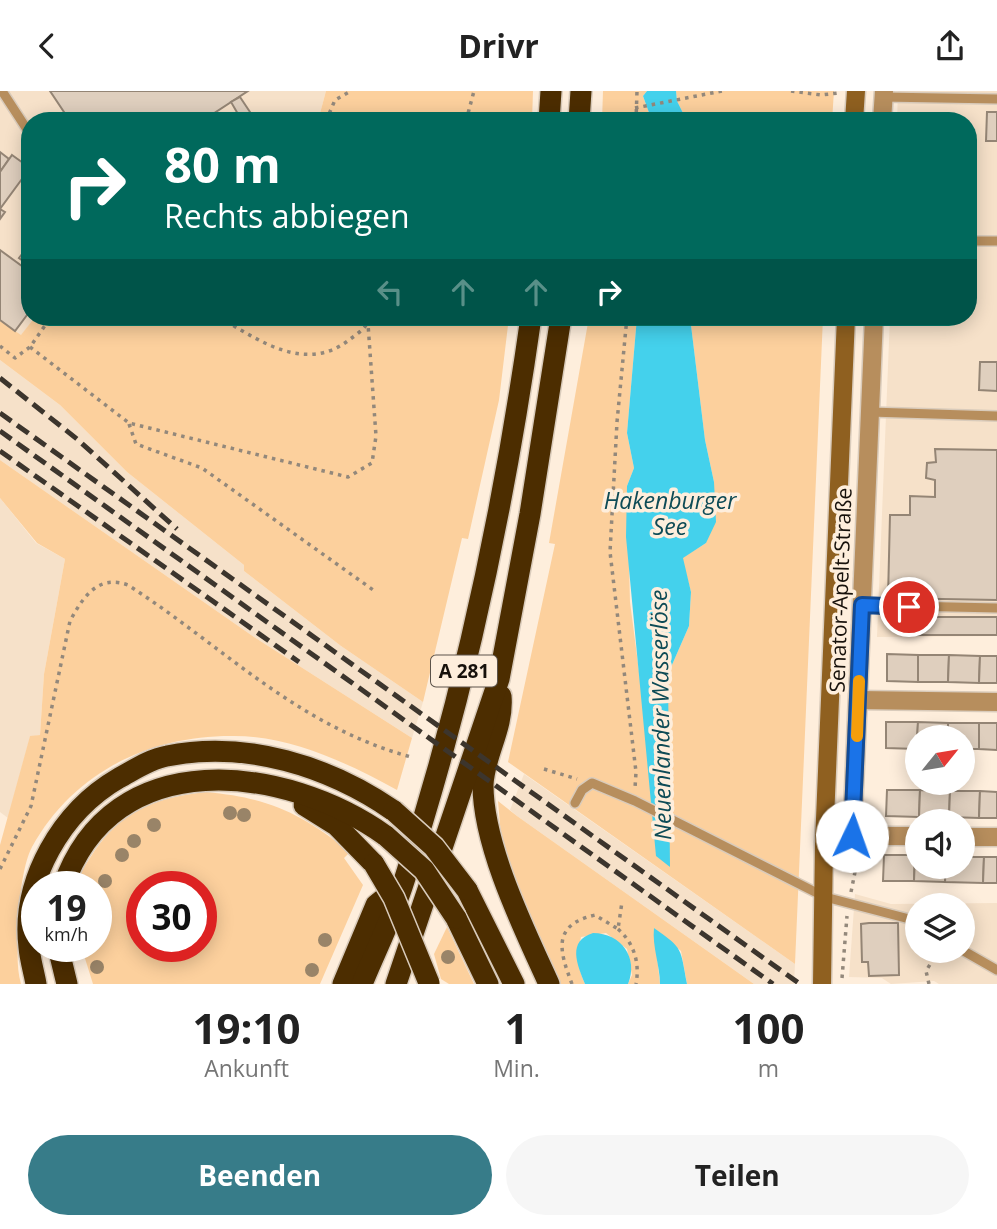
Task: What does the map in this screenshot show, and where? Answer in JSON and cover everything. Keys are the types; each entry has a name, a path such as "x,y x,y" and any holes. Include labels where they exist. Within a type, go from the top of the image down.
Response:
{"highway":[{"path":"550,112 551,91"},
{"path":"580,112 581,91"},
{"name":"A 281","path":"362,984 404,883 472,643 495,541 530,326"},
{"name":"A 281","path":"397,984 499,679 533,501 560,326"},
{"path":"499,679 503,712 483,784 492,840 519,918 550,984"},
{"path":"36,984 29,946 29,914 38,876 73,813 103,787 136,768 164,756 199,752 265,755 332,775 364,790 394,811 434,847 467,890 514,984"},
{"path":"70,871 94,831 118,809 149,790 174,783 206,780 264,786 317,799 354,813 386,836 424,870 456,918 488,984"},
{"path":"264,786 312,809 337,825 374,864 394,898 430,983"},
{"path":"343,984 376,905 404,883"},
{"path":"62,962 67,984"}],"street":[{"path":"855,112 856,91"},
{"path":"882,112 883,94"},
{"name":"Senator-Apelt-Straße","path":"822,981 824,843 846,326"},
{"name":"Senator-Apelt-Straße","path":"852,836 874,326"},
{"path":"859,699 997,702"},
{"path":"824,843 852,836 905,836"},
{"path":"975,837 997,837"}],"lane":[{"path":"2,91 21,120"},
{"path":"883,94 997,99"},
{"path":"977,241 997,241"},
{"path":"870,412 997,416"},
{"path":"862,605 997,608"},
{"path":"575,803 582,790 592,783 670,818 825,897 905,917"},
{"path":"975,957 997,970"}],"path":[{"path":"330,112 335,100 351,91"},
{"path":"468,112 474,91"},
{"path":"635,112 638,91"},
{"path":"635,108 722,91"},
{"path":"791,91 821,95 849,91"},
{"path":"0,346 16,358 30,347 45,326"},
{"path":"235,326 279,351 312,356 345,343 366,326"},
{"path":"30,347 129,423 348,477 372,463 376,436 368,326"},
{"path":"626,326 617,422 610,552 636,772 635,801"},
{"path":"129,423 136,445 202,468 376,592"},
{"path":"0,869 31,806 70,621 82,599 99,585 115,581 128,585 206,639 282,699 378,748 411,757"},
{"path":"544,769 592,783"},
{"path":"841,984 849,905 856,867 852,836"},
{"path":"618,929 622,902"},
{"path":"572,984 561,946 564,932 576,919 595,915 626,936 639,969 636,984"},
{"path":"929,984 926,971 931,963"}],"shaded area":[{"path":"0,91 326,91 320,112 21,112 21,326 28,326 21,336 0,321"},
{"path":"326,91 533,91 532,112 320,112"},
{"path":"603,91 647,91 643,96 649,112 602,112"},
{"path":"676,91 834,91 833,112 682,112"},
{"path":"898,91 997,91 997,636 877,637 890,326 977,326 977,112 897,112"},
{"path":"0,321 21,335 28,326 508,326 499,400 468,539 462,538 423,702 341,646 244,571 244,565 127,472 60,405 0,360"},
{"path":"587,326 636,326 627,433 634,468 627,486 630,602 643,702 668,811 668,674 689,626 691,592 682,558 706,543 714,482 705,440 691,326 823,326 795,964 508,762 555,544 549,543"},
{"path":"0,360 60,405 127,472 244,565 244,571 341,646 423,702 412,738 254,637 0,460"},
{"path":"0,460 254,637 412,738 397,790 359,770 317,753 275,740 253,737 200,738 171,743 116,764 91,779 69,798 49,821 32,847 24,871 21,871 18,971 21,984 0,984 0,845 30,736 40,735 44,674 65,559 37,543 0,498"},
{"path":"0,498 36,543 65,559 44,674 40,735 30,737 8,818 0,812"},
{"path":"524,774 795,964 794,984 754,984 517,816 510,810"},
{"path":"206,792 267,803 299,817 350,852 344,858 363,885 320,984 93,984 86,962 112,962 112,871 83,871 111,831 141,809 160,801"},
{"path":"498,801 754,984 687,984 681,951 654,928 660,984 628,984 632,975 627,949 606,933 581,937 578,961 585,984 556,984 502,847"},
{"path":"855,894 891,904 905,904 905,963 975,963 975,903 997,903 997,984 939,984 934,981 891,984 882,978 849,977"},
{"path":"447,927 474,984 449,984 441,979 434,954"}],"water":[{"path":"647,91 676,91 682,112 649,112 643,96"},
{"name":"Hakenburger See","path":"636,326 691,326 705,440 714,482 716,522 706,543 683,558 691,592 689,626 668,674 670,867 656,856 626,537 627,486 634,468 627,433"},
{"path":"654,928 679,950 687,984 660,984"},
{"path":"593,933 612,937 625,949 631,965 628,984 585,984 577,961 577,947 585,937"}],"building":[{"path":"50,91 248,91 216,112 64,112"},
{"path":"240,97 250,112 237,112 231,102"},
{"path":"987,112 997,112 997,141 986,141"},
{"path":"0,152 9,159 0,172"},
{"path":"12,155 21,162 21,180 0,209 0,172"},
{"path":"0,250 21,265 21,323 15,331 0,320"},
{"path":"980,362 997,362 997,391 979,390"},
{"path":"935,449 997,450 997,600 888,598 890,515 910,515 910,496 935,497 935,480 926,478 927,463 936,462"},
{"path":"915,617 997,617 997,635 914,635"},
{"path":"887,654 918,655 918,682 887,681"},
{"path":"918,655 949,655 948,682 918,682"},
{"path":"949,655 980,656 979,683 948,682"},
{"path":"980,656 997,656 997,683 979,683"},
{"path":"886,722 918,722 918,725 905,725 905,749 886,748"},
{"path":"918,722 948,723 948,725 918,725"},
{"path":"979,723 979,749 975,749 975,725 948,725"},
{"path":"979,723 997,723 997,750 979,749"},
{"path":"887,790 905,790 905,795 920,795 919,809 905,809 905,817 886,816"},
{"path":"975,791 980,791 979,818 975,818 975,809 949,809 950,795 975,795"},
{"path":"980,791 997,792 997,818 979,818"},
{"path":"920,795 950,795 949,809 919,809"},
{"path":"884,855 905,855 905,879 914,881 883,881"},
{"path":"975,857 984,857 983,883 945,882 945,879 975,879"},
{"path":"984,857 997,857 997,883 983,883"},
{"path":"914,879 945,879 945,882"},
{"path":"898,923 899,975 869,976 868,962 862,962 861,924"}],"railway":[{"path":"0,378 77,439 177,529"},
{"path":"0,413 800,984"},
{"path":"0,431 773,984"},
{"path":"0,451 299,662"}],"slow traffic":[{"path":"857,736 859,681"}],"route":[{"path":"852,836 862,605 909,607"}],"water label":[{"name":"Neuenlander Wasserlöse","path":"660,715"}]}
